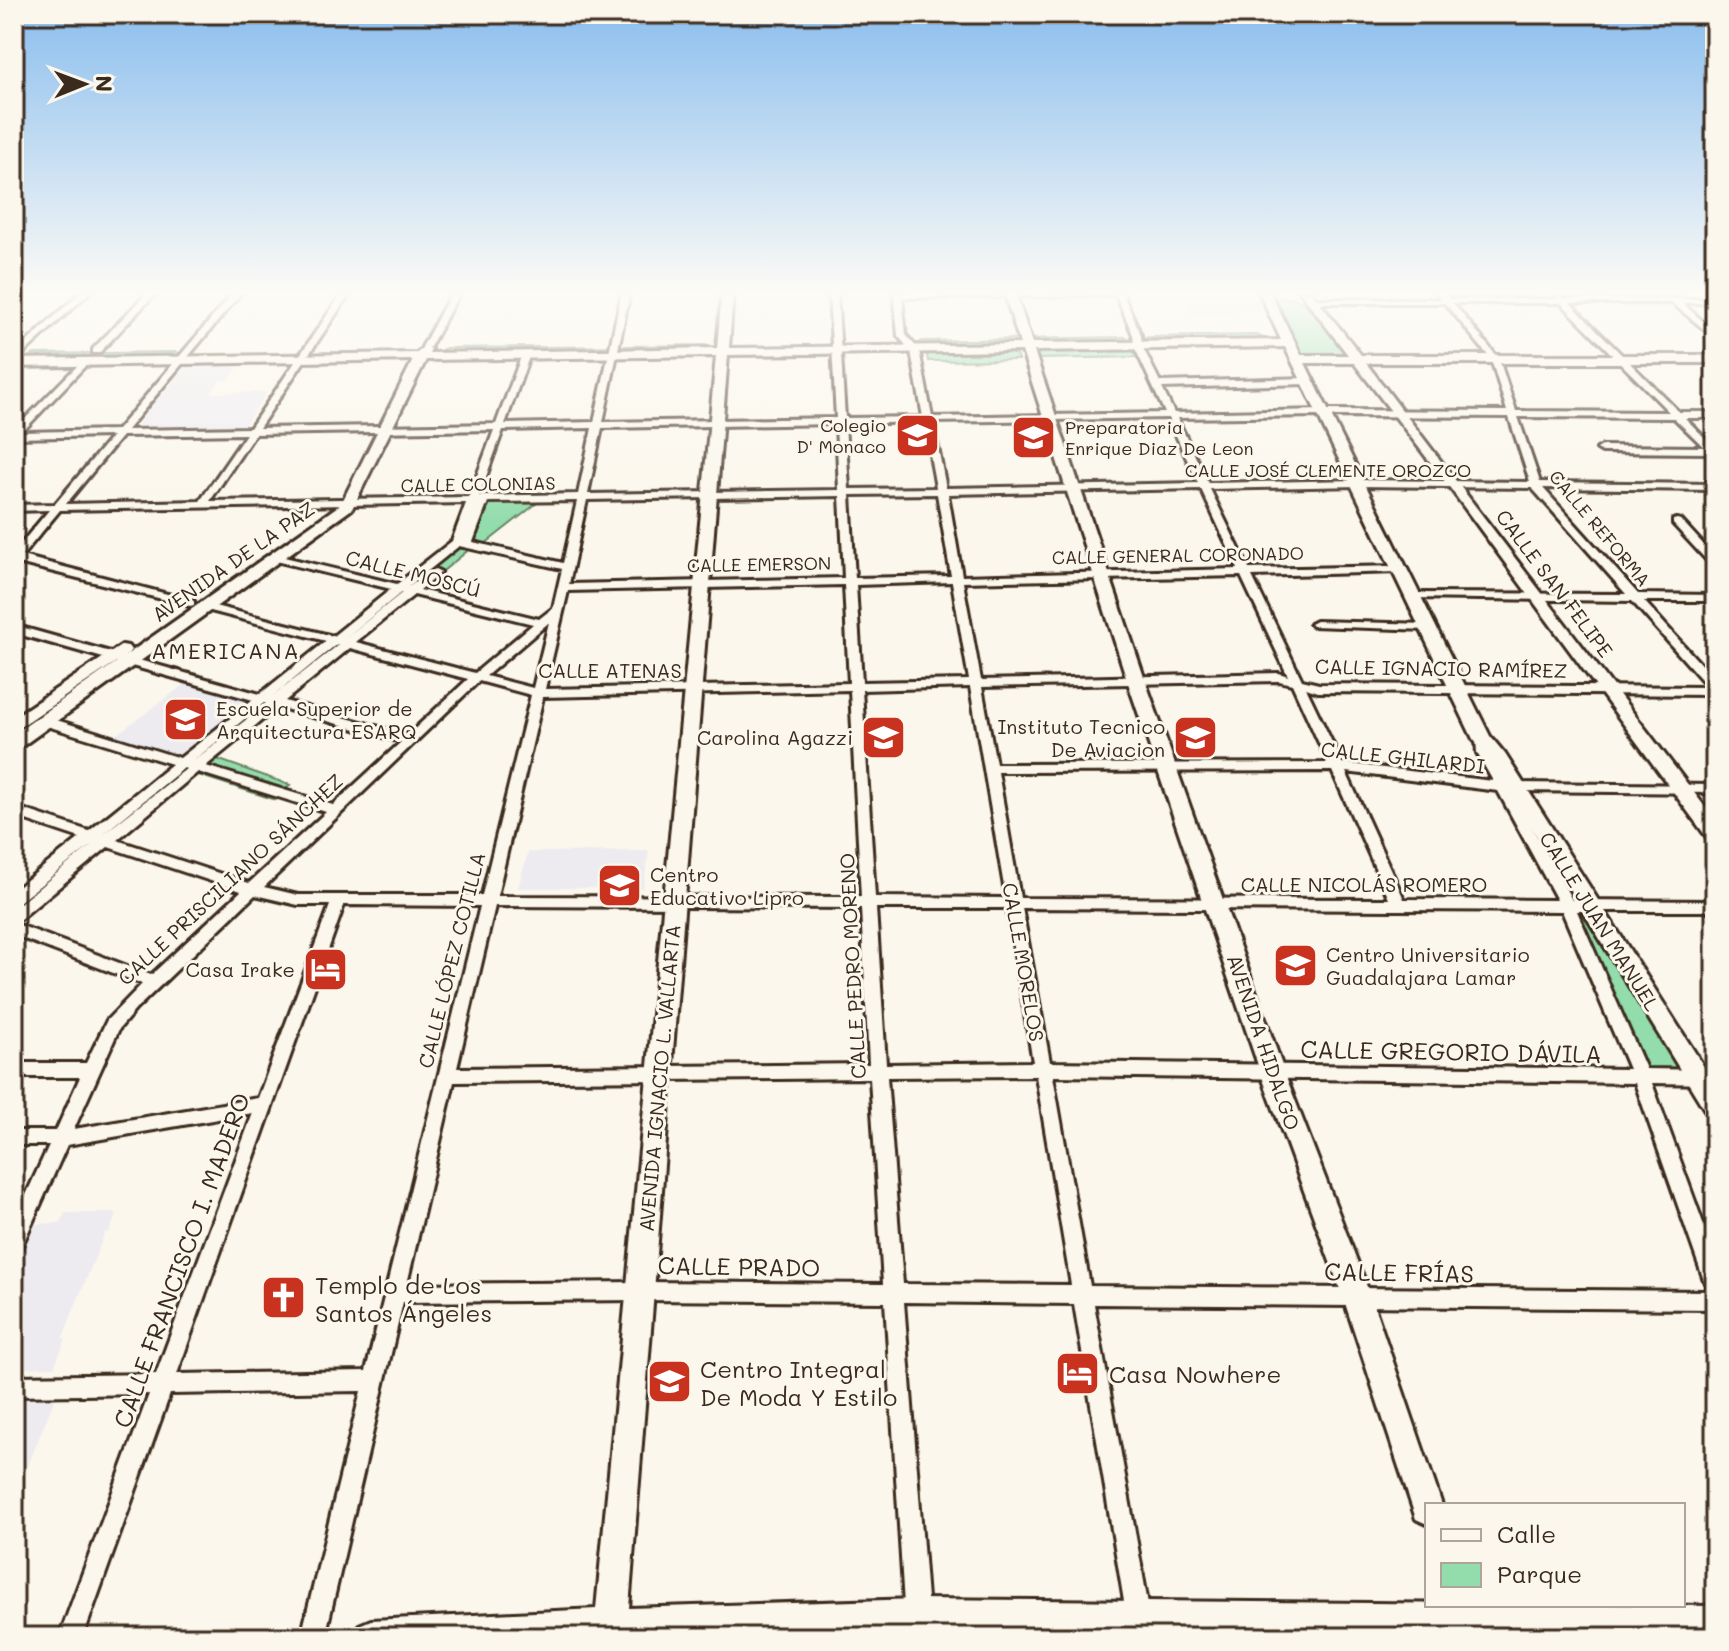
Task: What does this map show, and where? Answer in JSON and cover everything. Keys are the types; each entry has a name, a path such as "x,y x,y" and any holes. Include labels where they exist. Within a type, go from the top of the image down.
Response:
{"main road":[{"name":"AVENIDA DE LA PAZ","path":"19,717 113,656 276,558 347,499 415,369"},
{"name":"AVENIDA IGNACIO L. VALLARTA","path":"610,1631 721,369"},
{"path":"1034,369 1074,489"},
{"name":"CALLE JUAN MANUEL","path":"1302,369 1482,739 1496,754 1510,788 1578,905 1706,1077 1715,1105"},
{"name":"CALLE SAN FELIPE","path":"1366,369 1715,834"},
{"name":"AVENIDA HIDALGO","path":"1074,489 1136,680 1273,1074 1357,1297 1425,1503"},
{"name":"AVENIDA DE LA PAZ","path":"14,743 130,661 199,605 347,499"},
{"path":"371,1637 918,1626 1715,1623"}],"street":[{"path":"14,435 77,369"},
{"path":"15,558 172,369"},
{"path":"203,504 295,369"},
{"path":"14,916 98,839 464,543 521,369"},
{"name":"CALLE LÓPEZ COTILLA","path":"313,1637 563,588 608,369"},
{"name":"CALLE PEDRO MORENO","path":"837,369 878,1070 918,1626"},
{"name":"CALLE MORELOS","path":"917,369 942,491 1140,1627"},
{"path":"1151,369 1398,903"},
{"name":"CALLE REFORMA","path":"1498,369 1536,486 1715,690"},
{"path":"1631,369 1713,452"},
{"path":"1158,385 1308,381"},
{"path":"14,435 1324,413 1715,415"},
{"path":"1602,449 1713,452"},
{"name":"CALLE JOSÉ CLEMENTE OROZCO","path":"942,491 1359,483 1715,487"},
{"name":"CALLE COLONIAS","path":"14,508 347,499 942,491"},
{"path":"1677,522 1715,563"},
{"path":"464,543 567,567"},
{"name":"CALLE ATENAS","path":"15,558 538,693 975,683"},
{"name":"CALLE MOSCÚ","path":"276,558 542,623"},
{"name":"CALLE GENERAL CORONADO","path":"957,578 1400,569"},
{"name":"CALLE EMERSON","path":"563,588 957,578"},
{"path":"1413,596 1715,598"},
{"name":"CALLE PRISCILIANO SÁNCHEZ","path":"14,1242 113,1025 152,982 250,889 477,677 558,609"},
{"path":"1316,624 1428,627"},
{"path":"14,629 410,740"},
{"name":"CALLE IGNACIO RAMÍREZ","path":"975,683 1279,677 1318,688 1715,690"},
{"path":"45,721 335,810"},
{"name":"CALLE GHILARDI","path":"990,768 1337,767 1510,788 1715,789"},
{"name":"CALLE NICOLÁS ROMERO","path":"14,811 250,889 298,900 1715,906"},
{"path":"14,898 98,839"},
{"name":"CALLE FRANCISCO I. MADERO","path":"71,1637 339,900"},
{"path":"1578,905 1715,1283"},
{"path":"14,929 152,982"},
{"name":"CALLE GREGORIO DÁVILA","path":"446,1075 1042,1069 1706,1077"},
{"path":"14,1070 93,1070"},
{"path":"14,1138 62,1138 265,1104"},
{"name":"CALLE PRADO","path":"395,1293 640,1291 1083,1295"},
{"name":"CALLE FRÍAS","path":"1083,1295 1715,1300"},
{"path":"14,1386 373,1381"}],"shaded area":[{"path":"184,369 237,369 228,380 220,380 211,393 267,392 243,427 136,426"},
{"name":"Escuela Superior de Arquitectura ESARQ","path":"189,681 256,700 183,758 113,737"},
{"path":"649,851 643,888 518,888 528,852"},
{"path":"65,1213 117,1213 109,1232 105,1233 62,1339 66,1339 54,1367 14,1368 14,1265 33,1224 60,1223"},
{"path":"14,1396 56,1396 14,1500"}],"green space":[{"path":"479,503 537,503 485,544 470,540"},
{"path":"448,543 471,548 214,758 290,785 276,800 195,774 14,921 14,888"},
{"path":"1577,912 1584,912 1682,1072 1649,1072"}],"place":[{"name":"Colegio D' Monaco","path":"917,435"},
{"name":"Preparatoria Enrique Diaz De Leon","path":"1034,437"},
{"name":"Escuela Superior de Arquitectura ESARQ","path":"185,719"},
{"name":"Carolina Agazzi","path":"884,737"},
{"name":"Instituto Tecnico De Aviacion","path":"1196,737"},
{"name":"Centro Educativo Lipro","path":"619,885"},
{"name":"Centro Universitario Guadalajara Lamar","path":"1295,966"},
{"name":"Casa Irake","path":"326,969"},
{"name":"Templo de Los Santos Ángeles","path":"284,1298"},
{"name":"Casa Nowhere","path":"1078,1373"},
{"name":"Centro Integral De Moda Y Estilo","path":"669,1382"}],"district":[{"name":"AMERICANA","path":"226,650"}]}
